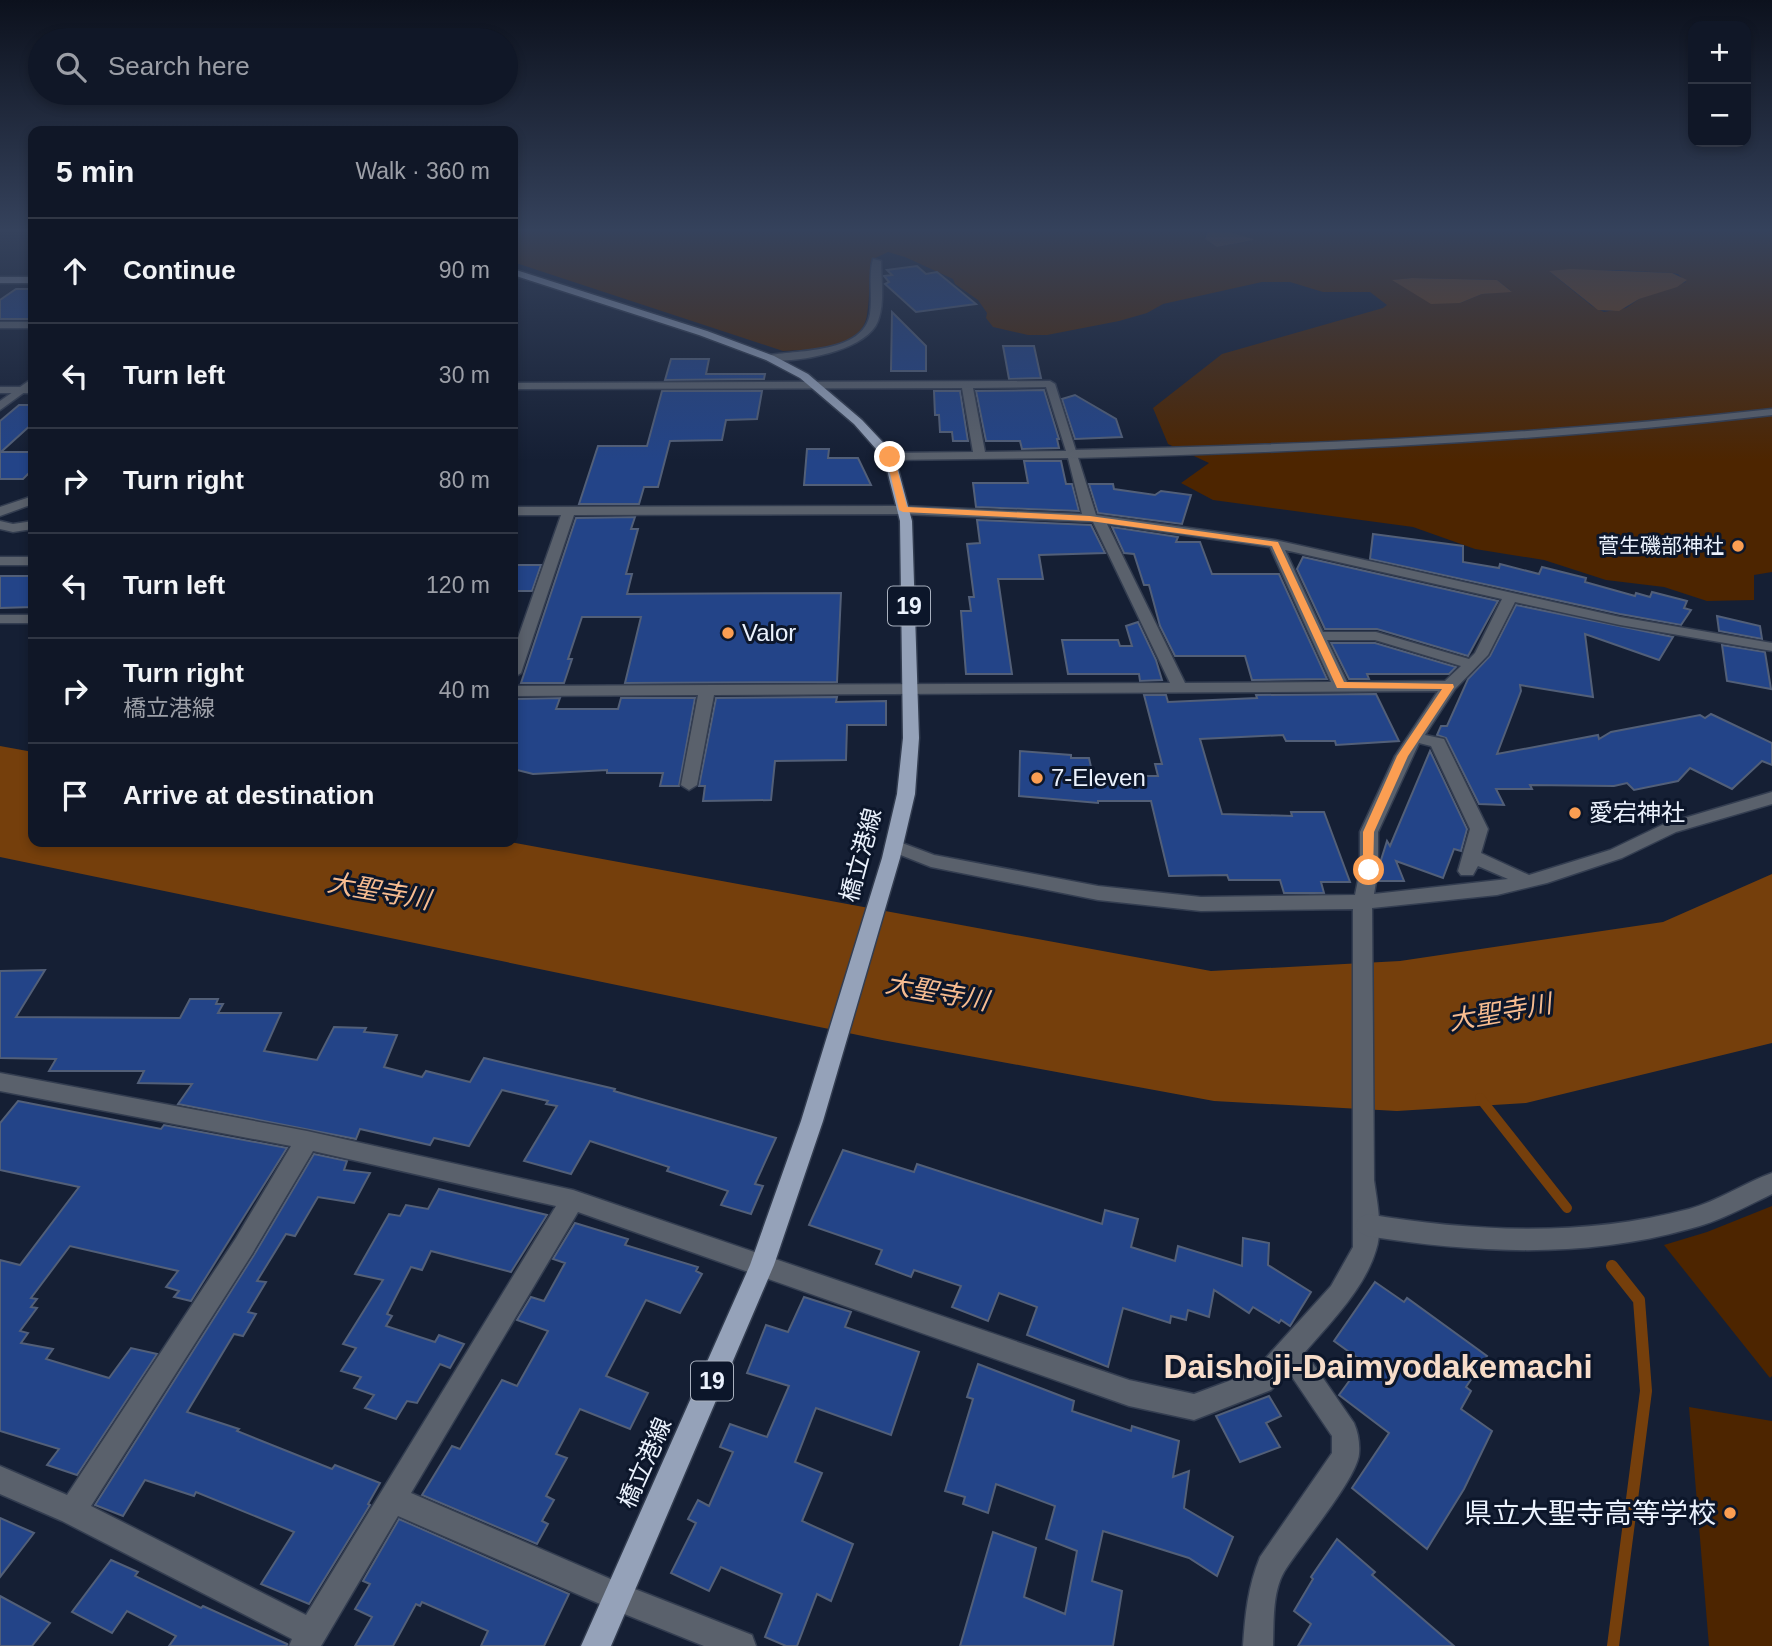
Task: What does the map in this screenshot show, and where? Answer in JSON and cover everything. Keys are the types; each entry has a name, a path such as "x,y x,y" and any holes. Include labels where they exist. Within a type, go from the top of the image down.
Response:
{"main road":[{"name":"橋立港線","path":"596,1646 762,1265 815,1110 892,852 910,764 912,689 903,510 890,457 858,422 818,385 769,358 623,307"}],"street":[{"path":"769,358 837,347 862,336 873,321 874,307"},
{"path":"0,325 28,325"},
{"path":"0,407 28,384"},
{"path":"518,386 1050,384 1095,520 1180,688"},
{"path":"967,385 980,455"},
{"path":"0,390 28,390"},
{"path":"890,457 1220,451 1538,434 1772,412"},
{"path":"0,512 28,501"},
{"path":"518,511 903,510 1095,520 1275,544 1620,621 1772,647"},
{"path":"518,659 569,511"},
{"path":"0,541 7,527 28,525"},
{"path":"1275,544 1341,685"},
{"path":"0,561 28,561"},
{"path":"0,1082 307,1140 573,1200 1129,1393 1194,1407 1262,1381 1340,1294 1365,1249 1367,1225 1363,1180 1362,924 1369,870 1369,832 1414,737 1449,687 1481,655 1510,598"},
{"path":"0,619 28,619"},
{"path":"1316,636 1376,636 1471,664"},
{"path":"518,691 1341,685 1449,687"},
{"path":"690,785 707,690"},
{"path":"1414,737 1438,743 1479,829 1469,863 1518,876 1525,881"},
{"path":"892,852 1098,893 1201,904 1363,902 1496,888 1525,881 1616,854 1670,828 1772,798"},
{"path":"72,1511 244,1246 307,1140"},
{"path":"1367,1225 1478,1241 1562,1240 1690,1218 1772,1183"},
{"path":"0,1480 72,1511 307,1639 573,1200"},
{"path":"1258,1646 1261,1601 1270,1567 1346,1456 1345,1432 1289,1350"},
{"path":"392,1499 617,1597 741,1646"}],"shaded area":[{"path":"649,307 868,307 863,327 845,342 820,348 783,351"},
{"path":"983,307 1158,307 1119,321 1047,335 1028,335 993,327 986,318 987,313"},
{"path":"1594,307 1604,312 1628,307 1772,307 1772,572 1754,575 1754,600 1707,601 1664,587 1606,580 1544,560 1475,549 1413,527 1213,500 1181,483 1209,463 1168,444 1153,408 1222,354 1383,308"},
{"path":"1772,1206 1770,1378 1664,1245 1707,1232"},
{"name":"県立大聖寺高等学校","path":"1689,1407 1772,1421 1772,1646 1709,1646"}],"water":[{"path":"1594,307 1626,307 1619,311 1598,310"},
{"name":"大聖寺川","path":"0,746 28,751 28,847 518,847 518,843 1211,971 1400,961 1663,922 1772,874 1772,1043 1526,1103 1397,1111 1214,1101 882,1040 0,857"}],"building":[{"path":"0,307 28,307 28,319 0,319"},
{"path":"910,307 955,307 916,312"},
{"path":"892,312 926,346 926,371 891,371"},
{"path":"1003,346 1034,346 1041,378 1009,379"},
{"path":"671,359 709,359 706,374 765,374 764,379 665,380"},
{"path":"1044,390 1059,439 1059,448 1022,449 1020,441 986,441 976,391"},
{"path":"662,391 762,391 757,419 726,420 722,440 670,441 658,487 644,487 639,504 579,504 598,446 647,446"},
{"path":"934,391 960,391 968,441 953,441 952,432 940,432 939,415 935,415"},
{"path":"1075,395 1116,419 1122,437 1075,439 1062,399"},
{"path":"19,405 28,405 28,428 1,452 28,452 28,474 23,479 0,479 0,421"},
{"path":"807,449 829,449 828,458 858,458 871,485 804,485"},
{"path":"1024,461 1061,461 1066,484 1072,484 1079,511 976,507 973,483 1028,483"},
{"path":"1089,484 1113,484 1114,489 1155,495 1161,491 1191,495 1182,524 1098,513"},
{"path":"635,517 631,529 638,529 626,574 632,574 627,594 841,593 837,682 625,683 641,617 582,617 568,659 572,659 564,683 521,683 576,518"},
{"path":"977,520 1091,525 1105,553 1039,555 1043,579 998,579 1012,674 966,674 961,611 971,611 969,597 974,597 967,544 980,543"},
{"path":"1112,527 1178,537 1176,542 1200,542 1212,574 1279,574 1327,679 1252,680 1245,656 1175,656 1160,626 1149,585 1144,585 1134,554 1124,553"},
{"path":"1373,534 1463,546 1463,562 1499,568 1500,564 1539,574 1542,567 1586,578 1585,582 1635,596 1636,593 1650,597 1652,592 1687,601 1684,608 1691,610 1681,625 1370,559"},
{"path":"1303,557 1498,601 1468,656 1377,629 1325,629 1297,569"},
{"path":"518,565 541,565 532,591 518,591"},
{"path":"0,576 28,576 28,607 0,608"},
{"path":"1516,605 1673,637 1659,660 1585,634 1593,697 1520,685 1521,691 1497,754 1598,735 1599,739 1611,732 1700,715 1705,718 1711,714 1772,743 1772,765 1762,761 1732,789 1690,768 1678,781 1634,790 1627,783 1614,786 1530,785 1532,789 1496,789 1504,805 1479,804 1446,738 1437,735 1441,726 1447,726 1468,679 1490,656"},
{"path":"1717,616 1760,626 1762,639 1719,631"},
{"path":"1138,622 1156,660 1162,680 1140,681 1139,674 1068,674 1062,640 1118,640 1120,646 1132,646 1126,626"},
{"path":"1331,643 1375,643 1456,667 1449,674 1367,674 1369,679 1349,679"},
{"path":"1722,645 1765,652 1771,689 1727,681"},
{"path":"1376,694 1399,741 1336,745 1335,741 1286,741 1283,735 1200,739 1222,814 1292,816 1291,812 1324,812 1350,882 1321,882 1324,893 1284,893 1280,880 1229,880 1227,875 1169,876 1151,801 1098,803 1019,796 1020,751 1089,758 1093,776 1158,776 1155,764 1162,764 1144,695 1166,695 1168,702 1257,698 1256,695"},
{"path":"837,697 836,702 886,701 886,725 847,725 846,760 775,761 771,800 703,801 705,786 699,786 716,698"},
{"path":"560,698 556,709 618,709 621,698 695,698 679,786 660,786 663,773 607,773 607,770 533,774 518,770 518,699"},
{"path":"1430,751 1467,829 1461,851 1454,849 1443,878 1396,861 1404,881 1379,881 1381,860 1387,841 1390,846"},
{"path":"45,970 16,1017 180,1018 190,999 218,999 216,1004 223,1004 218,1013 281,1013 264,1051 317,1060 334,1027 366,1028 364,1032 397,1035 384,1067 422,1077 426,1071 470,1082 484,1058 615,1089 614,1091 776,1138 755,1184 763,1186 751,1214 721,1205 728,1191 667,1171 669,1167 590,1141 571,1174 524,1161 557,1106 546,1104 548,1101 502,1090 469,1146 434,1138 430,1145 360,1129 356,1139 178,1104 192,1084 138,1083 144,1071 49,1071 56,1059 0,1058 0,971"},
{"path":"18,1101 161,1129 164,1125 287,1148 191,1301 174,1297 179,1291 166,1287 178,1271 70,1246 31,1298 37,1299 31,1307 37,1308 20,1331 28,1333 21,1343 53,1349 46,1359 109,1378 131,1348 157,1354 77,1475 47,1465 59,1449 0,1431 0,1260 20,1265 79,1187 0,1170 0,1123"},
{"path":"843,1150 914,1172 917,1164 1102,1224 1105,1210 1138,1219 1131,1247 1175,1261 1178,1246 1242,1266 1243,1238 1269,1243 1268,1265 1311,1292 1290,1326 1281,1320 1279,1323 1253,1307 1249,1313 1214,1290 1209,1317 1188,1310 1186,1320 1171,1316 1170,1323 1123,1308 1108,1367 1027,1335 1037,1307 999,1293 988,1321 952,1307 961,1286 914,1270 911,1277 876,1264 882,1250 809,1225"},
{"path":"314,1154 347,1161 344,1170 370,1173 354,1203 318,1197 295,1236 286,1234 257,1281 266,1282 248,1312 256,1314 243,1336 234,1334 187,1412 239,1429 237,1431 332,1469 335,1465 380,1483 368,1504 370,1505 309,1604 261,1584 294,1532 196,1492 194,1496 145,1480 123,1516 95,1505 254,1255"},
{"path":"439,1189 547,1215 511,1272 431,1251 422,1270 411,1267 387,1314 392,1316 386,1326 435,1342 439,1335 464,1344 450,1368 440,1364 417,1403 407,1401 396,1419 365,1408 374,1395 354,1388 361,1377 341,1371 356,1348 343,1344 383,1280 355,1274 389,1214 400,1216 406,1205 428,1209"},
{"path":"575,1223 628,1239 625,1245 698,1267 696,1271 702,1274 680,1313 646,1300 606,1376 648,1393 630,1429 580,1409 556,1454 567,1458 546,1496 554,1500 542,1521 548,1524 537,1544 422,1495 452,1446 460,1449 502,1380 517,1386 548,1331 517,1320 531,1297 544,1301 565,1263 553,1259"},
{"path":"1375,1282 1404,1302 1407,1298 1487,1356 1466,1387 1471,1391 1461,1409 1492,1431 1464,1489 1427,1549 1352,1488 1389,1433 1339,1395 1363,1362 1334,1341"},
{"path":"804,1297 851,1312 845,1327 919,1352 891,1435 816,1408 795,1462 822,1473 802,1521 853,1544 831,1601 817,1594 797,1646 786,1646 765,1637 782,1594 721,1567 709,1591 671,1573 696,1523 688,1519 698,1500 709,1506 733,1452 720,1447 730,1424 767,1437 789,1386 747,1373 766,1325 788,1332"},
{"path":"978,1364 1074,1401 1072,1411 1131,1431 1132,1426 1179,1441 1173,1477 1189,1471 1184,1508 1233,1537 1217,1576 1189,1558 1103,1531 1092,1581 1122,1591 1113,1646 960,1646 993,1532 1036,1548 1024,1597 1065,1614 1077,1551 1046,1539 1055,1506 996,1484 988,1513 963,1504 965,1497 945,1491 973,1399 967,1397"},
{"path":"1269,1396 1281,1416 1266,1423 1280,1447 1240,1462 1216,1416"},
{"path":"0,1518 34,1533 0,1577"},
{"path":"399,1519 569,1594 544,1646 481,1646 488,1631 422,1602 420,1606 416,1604 393,1646 355,1646 372,1617 355,1609 370,1584 363,1581"},
{"path":"1337,1539 1375,1572 1372,1575 1454,1646 1298,1646 1311,1624 1294,1611 1313,1579 1311,1577"},
{"path":"111,1560 138,1572 135,1576 287,1646 169,1646 176,1636 127,1611 112,1633 72,1612"},
{"path":"0,1596 50,1623 32,1646 0,1646"}],"waterway":[{"path":"1480,1098 1567,1208"},
{"path":"1612,1266 1639,1300 1646,1391 1613,1646"}],"place":[{"name":"菅生磯部神社","path":"1738,546"},
{"name":"Valor","path":"728,633"},
{"name":"7-Eleven","path":"1037,778"},
{"name":"愛宕神社","path":"1575,813"},
{"name":"県立大聖寺高等学校","path":"1730,1513"}],"district":[{"name":"Daishoji-Daimyodakemachi","path":"1378,1366"}],"route":[{"path":"890,457 903,510 1090,518 1275,544 1341,685 1449,687 1403,756 1369,832 1369,870"}]}
